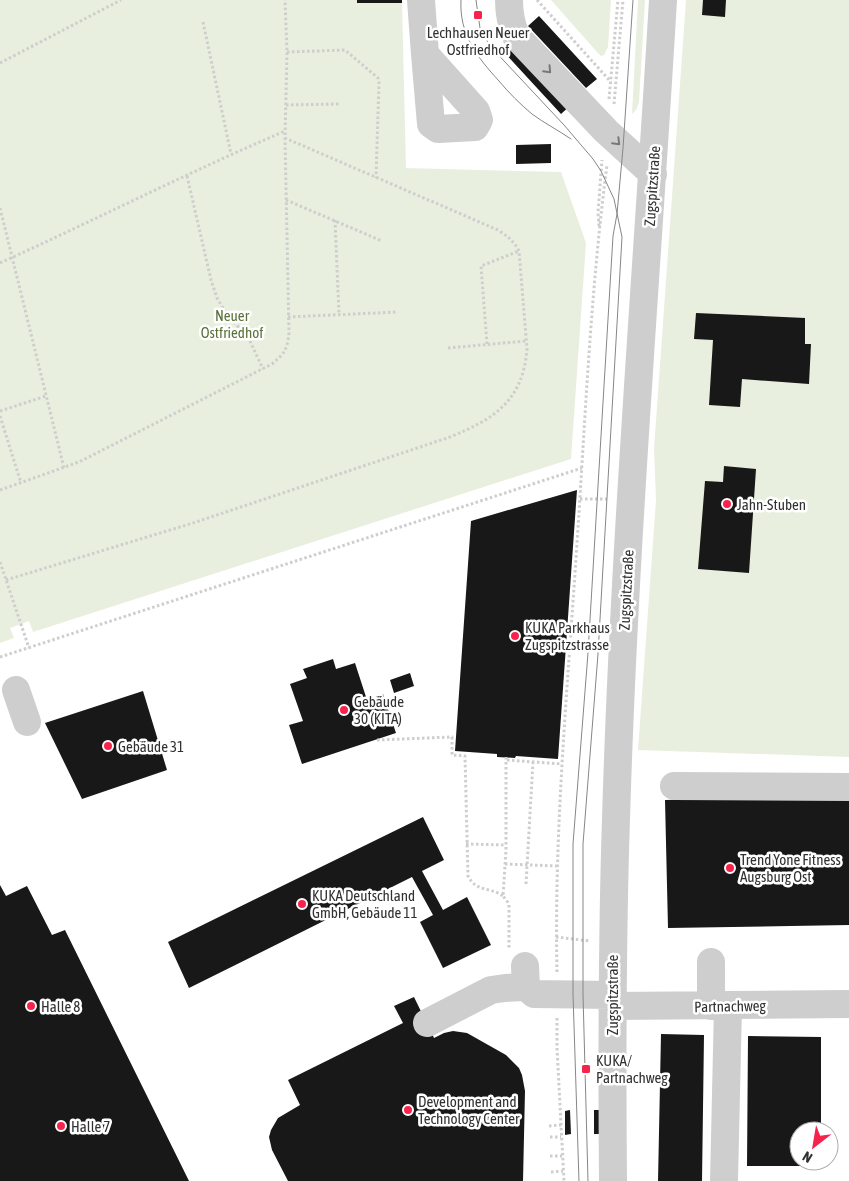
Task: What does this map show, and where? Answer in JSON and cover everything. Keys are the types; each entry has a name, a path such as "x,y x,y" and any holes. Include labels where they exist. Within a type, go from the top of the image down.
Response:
{"street":[{"path":"421,0 425,54"},
{"path":"509,0 511,24 516,36 611,136 653,174"},
{"name":"Zugspitzstraße","path":"613,1181 612,1001 616,818 630,519 663,0"},
{"path":"16,690 27,722"},
{"path":"674,786 849,787"},
{"path":"711,962 719,1006 724,1181"},
{"path":"427,1023 491,990 505,988 520,968"},
{"name":"Partnachweg","path":"520,968 534,994 557,994 612,1001 837,1011"}],"path":[{"path":"0,63 120,0"},
{"path":"0,490 64,468 263,369 281,357 287,347 285,131 287,52 285,0"},
{"path":"537,0 611,82"},
{"path":"564,1181 557,1048 557,866 562,764 600,234 623,0"},
{"path":"203,22 231,154"},
{"path":"287,52 345,50 378,78 376,178"},
{"path":"286,105 340,104"},
{"path":"0,263 231,154 285,131"},
{"path":"6,580 193,523 450,437 493,416 515,391 523,375 526,361 526,341 518,251 508,236 285,138"},
{"path":"187,176 211,280 217,298 226,313 249,339 263,369"},
{"path":"286,200 382,241"},
{"path":"0,208 64,468"},
{"path":"335,220 339,314"},
{"path":"487,344 482,266 518,251"},
{"path":"288,317 398,312"},
{"path":"448,348 526,341"},
{"path":"0,411 46,396"},
{"path":"0,416 21,483"},
{"path":"0,657 582,468"},
{"path":"0,562 29,648"},
{"path":"377,740 452,737 452,755 465,756 468,876 472,884 497,892 509,904 520,968"},
{"path":"503,896 506,845 506,758 562,764"},
{"path":"526,884 533,762"},
{"path":"466,844 506,845"},
{"path":"505,864 557,866"},
{"path":"550,1126 561,1126"},
{"path":"550,1137 561,1137"},
{"path":"550,1156 562,1156"},
{"path":"551,1172 563,1170"}],"green space":[{"name":"Neuer Ostfriedhof","path":"0,0 357,0 358,3 402,3 406,168 561,172 586,243 571,459 33,632 29,621 10,628 14,638 0,643"},
{"path":"551,0 611,0 608,47 604,55 601,56 597,52"},
{"path":"638,0 645,0 639,102 632,114"},
{"path":"686,0 849,0 849,757 638,750 656,500 654,449"}],"building":[{"path":"357,0 402,0 402,3 357,3"},
{"path":"703,0 726,0 725,17 702,15"},
{"path":"539,16 597,79 586,88 528,26"},
{"path":"512,41 572,104 561,114 502,50"},
{"path":"551,144 551,163 516,164 516,145"},
{"path":"696,313 805,318 805,344 811,344 809,384 742,379 740,407 709,405 713,340 694,339"},
{"path":"724,466 756,469 749,573 698,569 705,481 723,482"},
{"name":"KUKA Parkhaus Zugspitzstrasse","path":"577,490 558,759 516,756 515,758 497,757 497,754 455,751 471,521"},
{"name":"Gebäude 30 (KITA)","path":"333,659 336,669 355,663 367,700 383,694 396,733 302,764 289,725 303,721 290,684 307,678 303,669"},
{"path":"410,673 414,686 394,693 390,680"},
{"name":"Gebäude 31","path":"143,691 167,770 82,799 45,723"},
{"path":"849,796 849,925 668,928 665,800"},
{"name":"KUKA Deutschland GmbH, Gebäude 11","path":"423,817 444,860 422,871 443,910 467,897 491,945 443,968 420,922 433,915 412,877 189,988 168,942"},
{"path":"0,885 6,896 27,886 52,935 65,930 189,1181 0,1181"},
{"name":"Development and Technology Center","path":"414,997 434,1038 453,1031 467,1033 506,1055 519,1068 525,1091 523,1181 288,1181 272,1150 269,1137 278,1118 300,1105 288,1080 403,1023 394,1006"},
{"path":"661,1034 704,1035 702,1181 658,1181"},
{"path":"748,1036 821,1037 821,1121 789,1121 789,1166 747,1166"},
{"path":"570,1110 571,1134 565,1135 565,1111"},
{"path":"594,1110 599,1110 600,1134 594,1134"}],"tram line":[{"path":"461,0 461,12 466,34 484,63 507,90 532,114 571,139"},
{"path":"476,0 480,28 490,46 564,125 601,171 614,199 622,237 598,654 583,844 583,994 588,1181"},
{"path":"579,1181 573,994 573,844 588,653 613,236 623,148 633,0"}],"place":[{"name":"Lechhausen Neuer Ostfriedhof","path":"478,15"},
{"name":"Jahn-Stuben","path":"727,504"},
{"name":"KUKA Parkhaus Zugspitzstrasse","path":"515,636"},
{"name":"Gebäude 30 (KITA)","path":"344,710"},
{"name":"Gebäude 31","path":"108,746"},
{"name":"Trend Yone Fitness Augsburg Ost","path":"730,868"},
{"name":"KUKA Deutschland GmbH, Gebäude 11","path":"302,904"},
{"name":"Halle 8","path":"31,1006"},
{"name":"KUKA/ Partnachweg","path":"586,1069"},
{"name":"Development and Technology Center","path":"408,1110"},
{"name":"Halle 7","path":"61,1126"}]}
